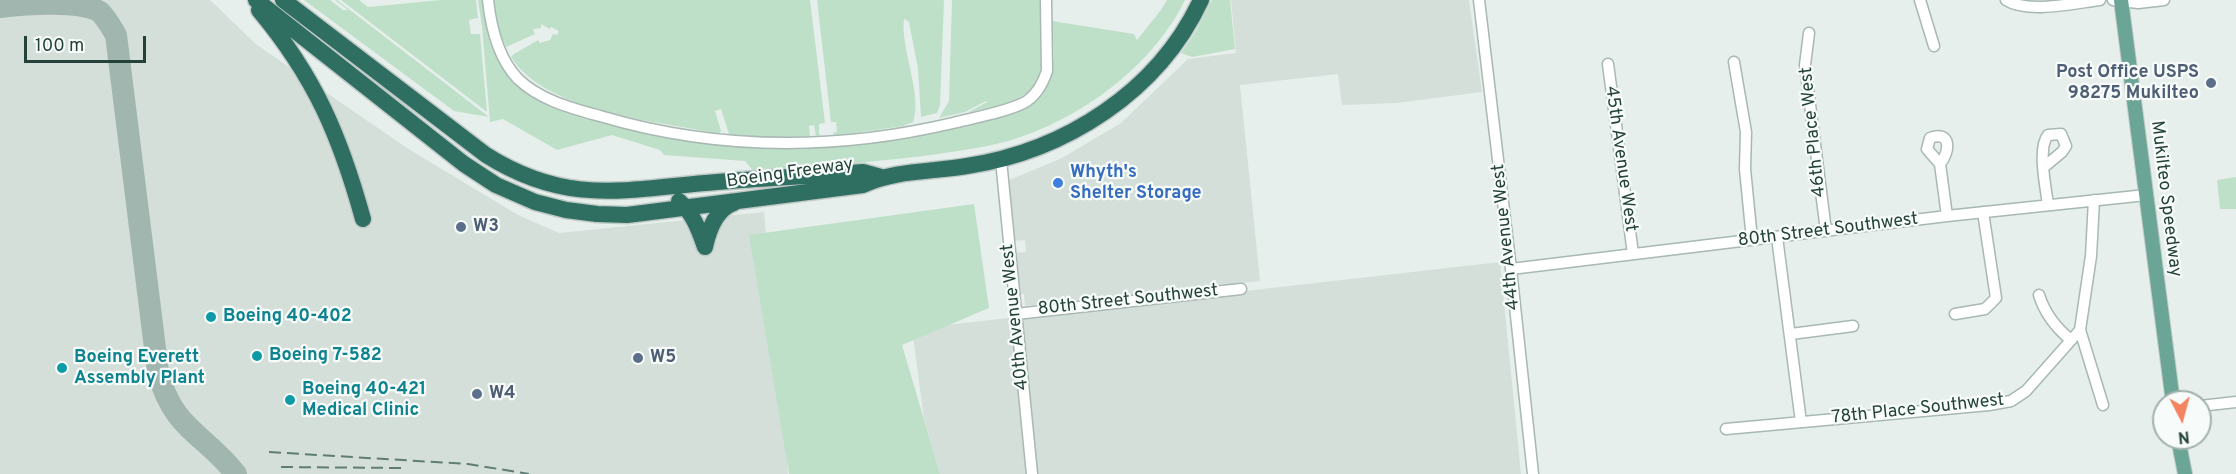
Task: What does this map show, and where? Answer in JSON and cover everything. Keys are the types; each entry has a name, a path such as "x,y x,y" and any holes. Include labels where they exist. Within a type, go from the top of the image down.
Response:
{"highway":[{"path":"250,0 284,40 312,84 338,137 363,219"},
{"name":"Boeing Freeway","path":"256,0 464,164 496,185 535,202 566,210 597,214 627,214 863,185 881,177"},
{"name":"Boeing Freeway","path":"283,0 427,111 510,170 530,179 552,185 604,193 717,182 863,172 881,177"},
{"path":"881,177 1001,160 1050,143 1086,125 1112,108 1159,63 1177,40 1201,0"},
{"path":"604,193 674,197 687,208 705,247 713,223 720,211 724,206 739,201"}],"main road":[{"name":"Mukilteo Speedway","path":"2118,0 2172,390"},
{"path":"2180,450 2185,474"}],"street":[{"path":"488,0 493,30 501,54 518,78 540,94 562,105 666,133 776,145 828,143 904,133 969,119 1027,100 1040,87 1047,72 1046,0"},
{"name":"44th Avenue West","path":"1479,0 1533,474"},
{"path":"1920,0 1934,46"},
{"path":"2006,0 2022,7 2100,0"},
{"path":"2118,0 2138,3 2164,0"},
{"name":"46th Place West","path":"1809,33 1805,65 1826,231"},
{"path":"1734,62 1746,132 1745,169 1752,240"},
{"name":"45th Avenue West","path":"1608,64 1633,254"},
{"name":"40th Avenue West","path":"1001,160 1032,474"},
{"path":"1940,164 1947,216"},
{"path":"2044,167 2049,205"},
{"name":"80th Street Southwest","path":"1511,268 1947,216 2146,195"},
{"path":"2094,200 2091,256 2080,330 2103,405"},
{"path":"1955,314 1985,309 1996,298 1983,212"},
{"path":"1777,237 1801,422"},
{"name":"80th Street Southwest","path":"1016,314 1240,289"},
{"path":"2039,295 2042,305 2056,328 2070,340"},
{"path":"1791,334 1853,326"},
{"name":"78th Place Southwest","path":"1725,429 1989,405 2011,401 2026,391 2080,330"},
{"path":"2212,405 2236,402"}],"shaded area":[{"path":"0,0 210,0 257,45 407,148 518,215 559,233 764,212 788,474 0,474"},
{"path":"1231,0 1469,0 1482,92 1396,103 1342,105 1338,74 1240,85 1260,281 1025,306 1024,294 1020,294 1016,253 1026,252 1025,240 1013,241 1007,181 1062,158 1121,123 1188,59 1236,53"},
{"path":"1500,262 1521,474 940,474 924,419 912,329"}],"green space":[{"path":"304,0 330,0 343,10 348,10 335,0 337,0 489,117 454,111"},
{"path":"341,0 359,0 368,7 441,0 476,0 478,18 469,20 471,34 480,34 487,112"},
{"path":"478,0 482,0 490,43 496,55 526,91 738,147 787,149 831,147 1033,101 1048,85 1051,75 1054,54 1052,21 1134,34 1137,40 1167,0 1185,0 1169,27 1126,75 1100,96 1072,114 1042,129 1012,140 955,152 754,172 745,161 664,155 660,150 612,135 557,150 503,119 490,122"},
{"path":"494,0 810,0 825,123 819,124 821,135 816,136 814,125 809,126 810,137 751,137 729,134 721,109 715,111 721,131 719,134 636,119 577,103 550,91 528,76 511,57 538,40 540,43 550,40 553,34 557,35 559,31 541,24 541,28 533,29 535,34 506,47 498,29"},
{"path":"817,0 944,0 940,105 937,113 921,117 918,69 909,22 904,19 905,44 915,99 913,122 903,126 834,136 833,133 837,132 836,122 831,122"},
{"path":"952,0 1041,0 1042,65 1033,87 1024,95 1003,104 967,113 986,101 965,112 939,118 949,101"},
{"path":"1212,0 1230,0 1235,49 1192,57 1181,53 1196,31"},
{"path":"2236,177 2236,209 2220,209 2217,180"},
{"path":"974,204 989,308 902,345 940,474 789,474 749,235"}],"taxiway":[{"path":"0,7 67,4 91,8 100,12 116,35 158,372 164,391 181,419 236,474"}],"railway":[{"path":"269,452 468,464 529,474"},
{"path":"281,467 401,468"}],"place":[{"name":"Post Office USPS 98275 Mukilteo","path":"2211,83"},
{"name":"Whyth's Shelter Storage","path":"1058,183"},
{"name":"W3","path":"461,227"},
{"name":"Boeing 40-402","path":"211,317"},
{"name":"Boeing 7-582","path":"257,356"},
{"name":"W5","path":"638,358"},
{"name":"Boeing Everett Assembly Plant","path":"62,368"},
{"name":"W4","path":"477,394"},
{"name":"Boeing 40-421 Medical Clinic","path":"290,400"}]}
